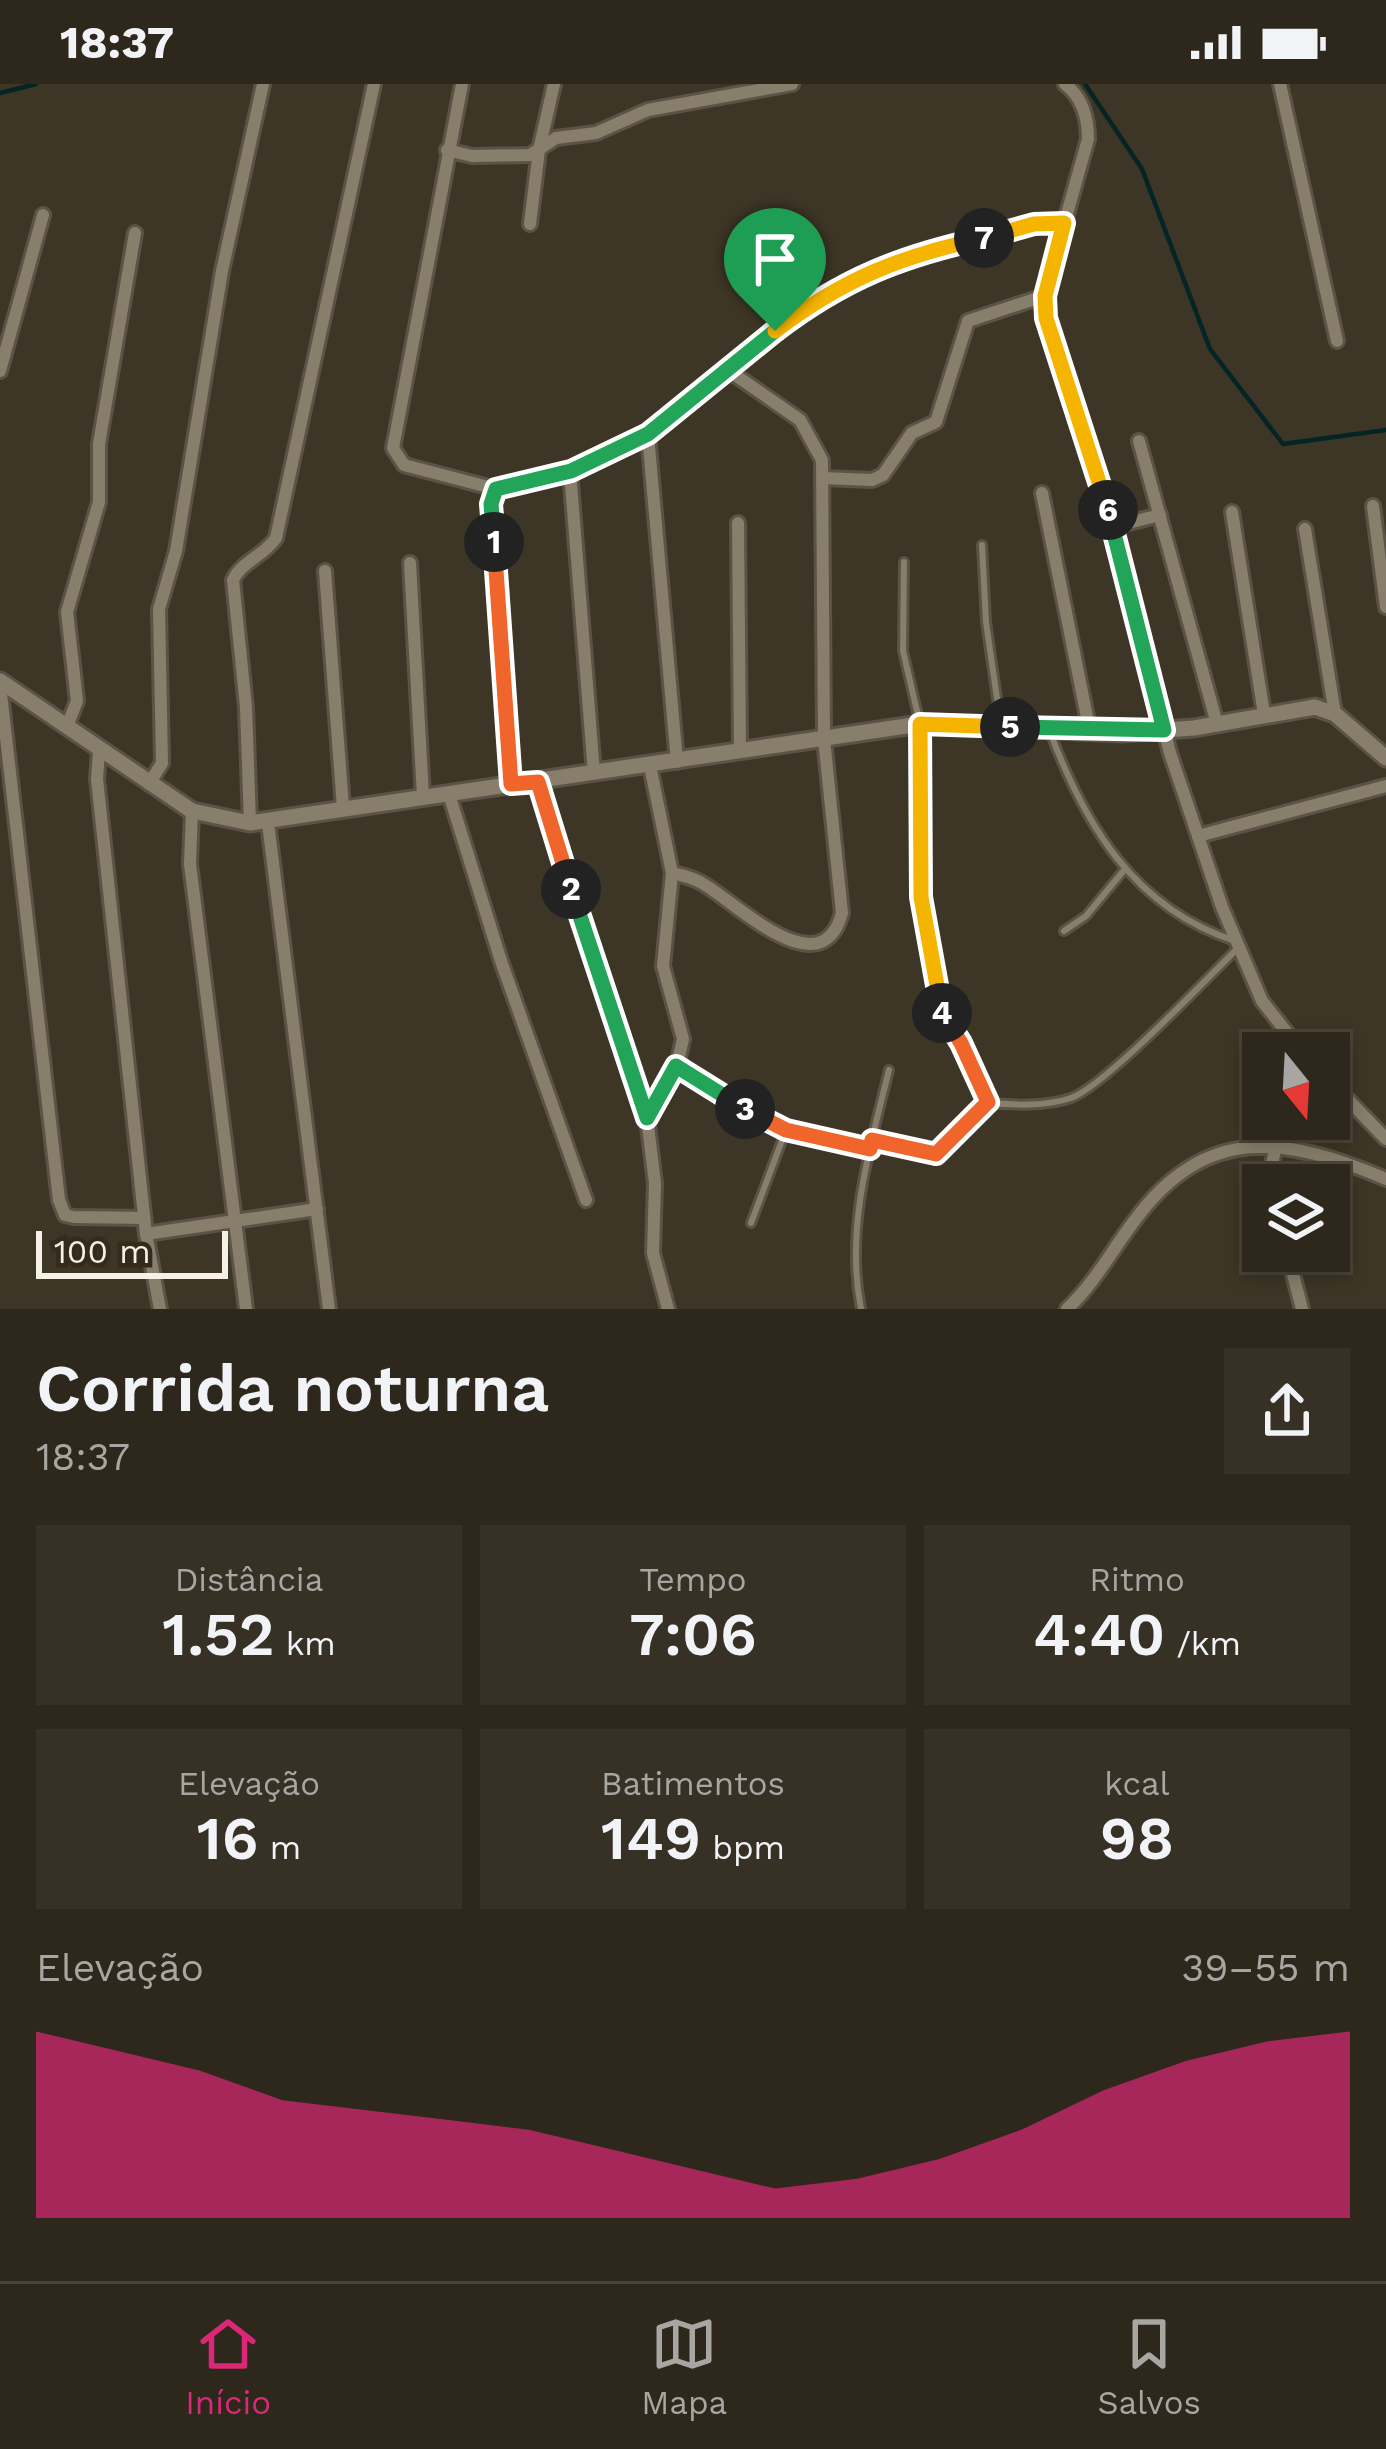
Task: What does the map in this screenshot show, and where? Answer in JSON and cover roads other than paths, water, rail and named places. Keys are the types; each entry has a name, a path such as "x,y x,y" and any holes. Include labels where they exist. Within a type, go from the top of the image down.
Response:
{"street":[{"path":"149,784 162,763 159,609 176,551 222,271 263,84"},
{"path":"250,824 246,707 233,580 238,569 268,550 276,538 374,84"},
{"path":"462,84 394,456 404,465 496,489 571,471 648,434 826,292 872,269 1034,224 1064,223"},
{"path":"530,224 554,84"},
{"path":"447,150 521,157 556,138 596,133 648,110 792,84"},
{"path":"1280,84 1337,341"},
{"path":"1073,86 1088,121 1088,139 1045,296 1046,318 1112,526 1164,730 1198,836 1236,945 1262,1001 1286,1032"},
{"path":"0,371 43,215"},
{"path":"68,724 77,701 67,611 99,502 102,416 135,232"},
{"path":"823,478 872,480 883,475 900,446 940,415 968,321 1045,296"},
{"path":"672,873 696,879 787,941 802,944 829,935 842,913 824,739 823,478 813,437 800,420 728,370"},
{"path":"648,434 677,762"},
{"path":"1139,441 1217,724"},
{"path":"571,471 594,773"},
{"path":"496,489 491,504 511,784"},
{"path":"1042,493 1090,731"},
{"path":"1373,506 1386,607"},
{"path":"1232,512 1264,714"},
{"path":"1112,526 1160,515"},
{"path":"738,523 740,751"},
{"path":"1305,529 1335,714"},
{"path":"410,563 423,796"},
{"path":"326,572 343,807"},
{"path":"0,683 68,724 98,750 192,812 250,824 920,724 1164,730 1315,707 1335,714 1386,758"},
{"path":"0,683 58,1200 65,1215 88,1220 144,1218"},
{"path":"98,750 97,779 144,1218 160,1309"},
{"path":"647,1118 676,1066 683,1039 661,949 670,917 672,873 650,766"},
{"path":"538,782 647,1118 655,1183 653,1253 668,1309"},
{"path":"1198,836 1386,786"},
{"path":"448,794 586,1200"},
{"path":"192,812 190,865 246,1309"},
{"path":"268,823 329,1309"},
{"path":"1350,1102 1386,1139"},
{"path":"1271,1164 1274,1140"},
{"path":"1066,1309 1166,1185 1210,1157 1248,1145 1273,1144 1386,1178"},
{"path":"146,1234 317,1209"},
{"path":"1292,1272 1302,1309"}],"lane":[{"path":"982,545 986,622 1001,726"},
{"path":"904,562 903,651 920,724 921,897 941,1012 988,1102"},
{"path":"988,1102 1007,1105 1072,1098 1100,1078 1236,945 1190,922 1125,869 1084,814 1049,730"},
{"path":"1064,931 1086,916 1125,869"},
{"path":"676,1066 768,1124 936,1154 988,1102"},
{"path":"861,1309 853,1261 871,1145 889,1070"},
{"path":"751,1223 786,1130"}],"waterway":[{"path":"0,93 36,84"},
{"path":"1085,84 1142,169 1210,349 1283,444 1386,430"}]}
